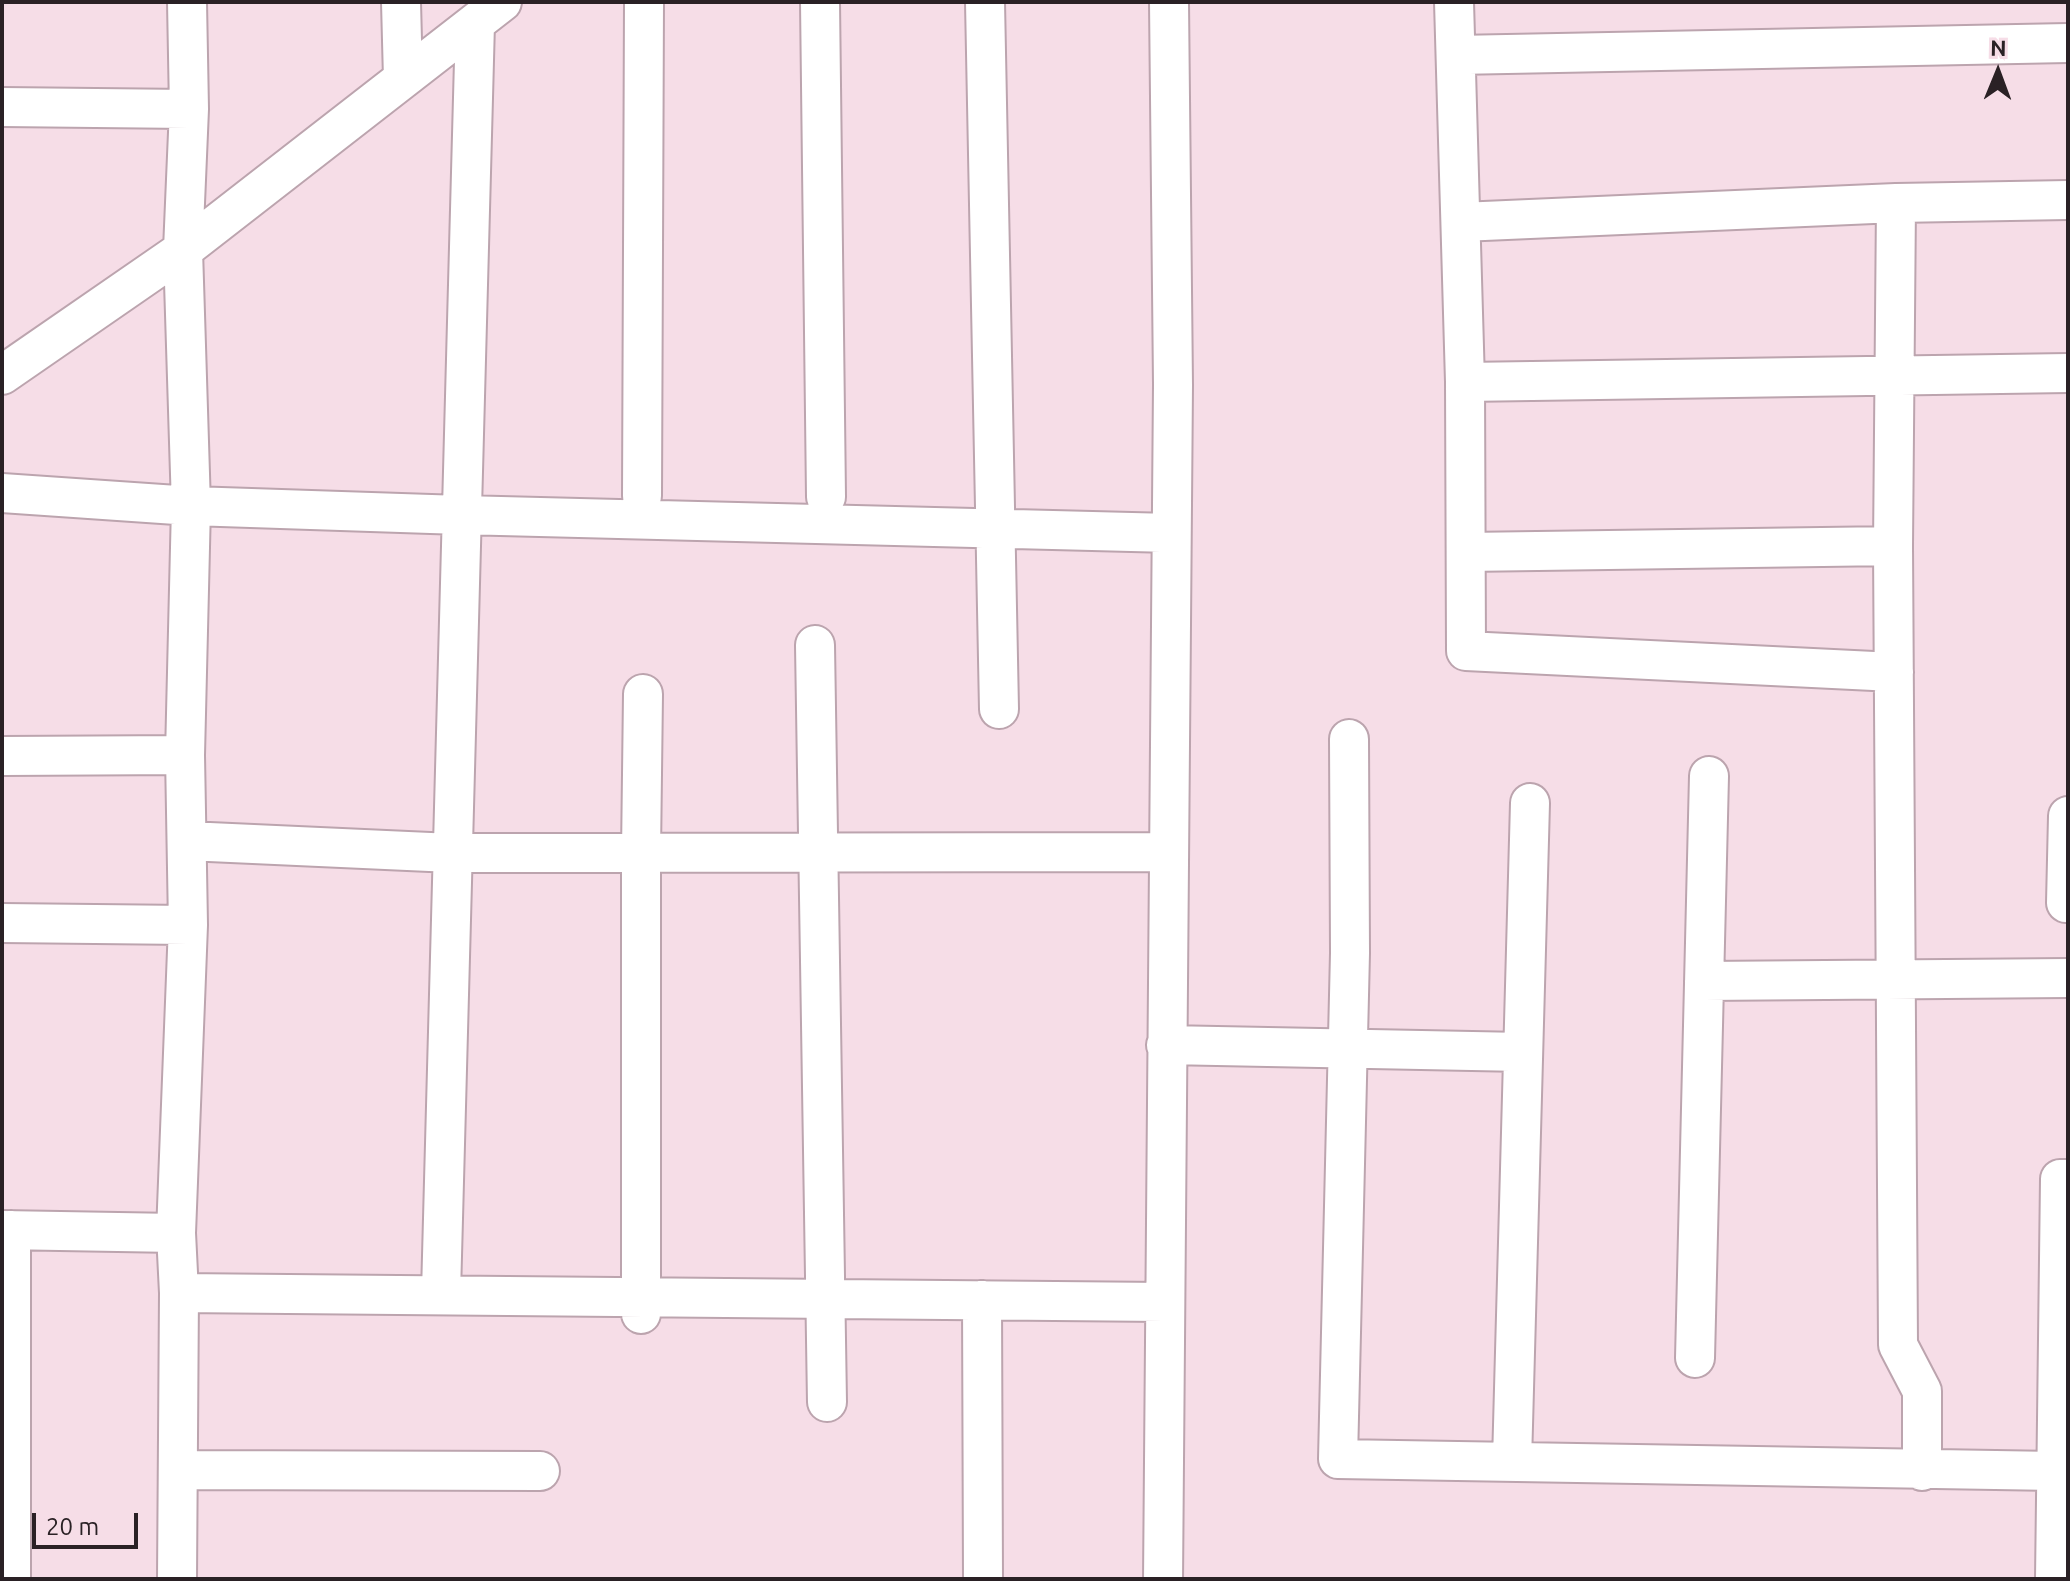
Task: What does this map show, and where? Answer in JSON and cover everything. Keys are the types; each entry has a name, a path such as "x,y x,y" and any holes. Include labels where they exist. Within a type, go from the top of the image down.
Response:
{"street":[{"path":"177,1579 179,1293 176,1233 188,925 185,755 191,506 183,250 189,109 187,2"},
{"path":"401,2 403,79"},
{"path":"642,496 644,2"},
{"path":"820,2 826,497"},
{"path":"985,2 999,709"},
{"path":"1163,1579 1173,385 1169,2"},
{"path":"1454,2 1465,382 1466,651 1894,672"},
{"path":"2,375 183,250 488,12"},
{"path":"441,1293 461,515 488,12"},
{"path":"1456,55 2068,43"},
{"path":"2,107 189,109"},
{"path":"1461,222 1896,203 2068,200"},
{"path":"1896,203 1893,546 1898,1345 1922,1391 1922,1471"},
{"path":"1465,382 2068,373"},
{"path":"2,493 191,506 1171,533"},
{"path":"1466,552 1893,546"},
{"path":"815,645 827,1402"},
{"path":"641,1306 643,694"},
{"path":"1349,739 1348,1048 1338,1459 2055,1471"},
{"path":"2,756 185,755"},
{"path":"1695,1358 1709,776"},
{"path":"1512,1462 1530,803"},
{"path":"2066,903 2068,816"},
{"path":"187,841 452,853 1168,852"},
{"path":"2,923 188,925"},
{"path":"1704,981 2068,978"},
{"path":"1166,1045 1523,1052"},
{"path":"2055,1579 2060,1179 2068,1179"},
{"path":"11,1579 6,1540 6,1230 176,1233"},
{"path":"179,1293 441,1293 641,1306 826,1298 1164,1302"},
{"path":"982,1300 983,1579"},
{"path":"178,1470 540,1471"}]}
